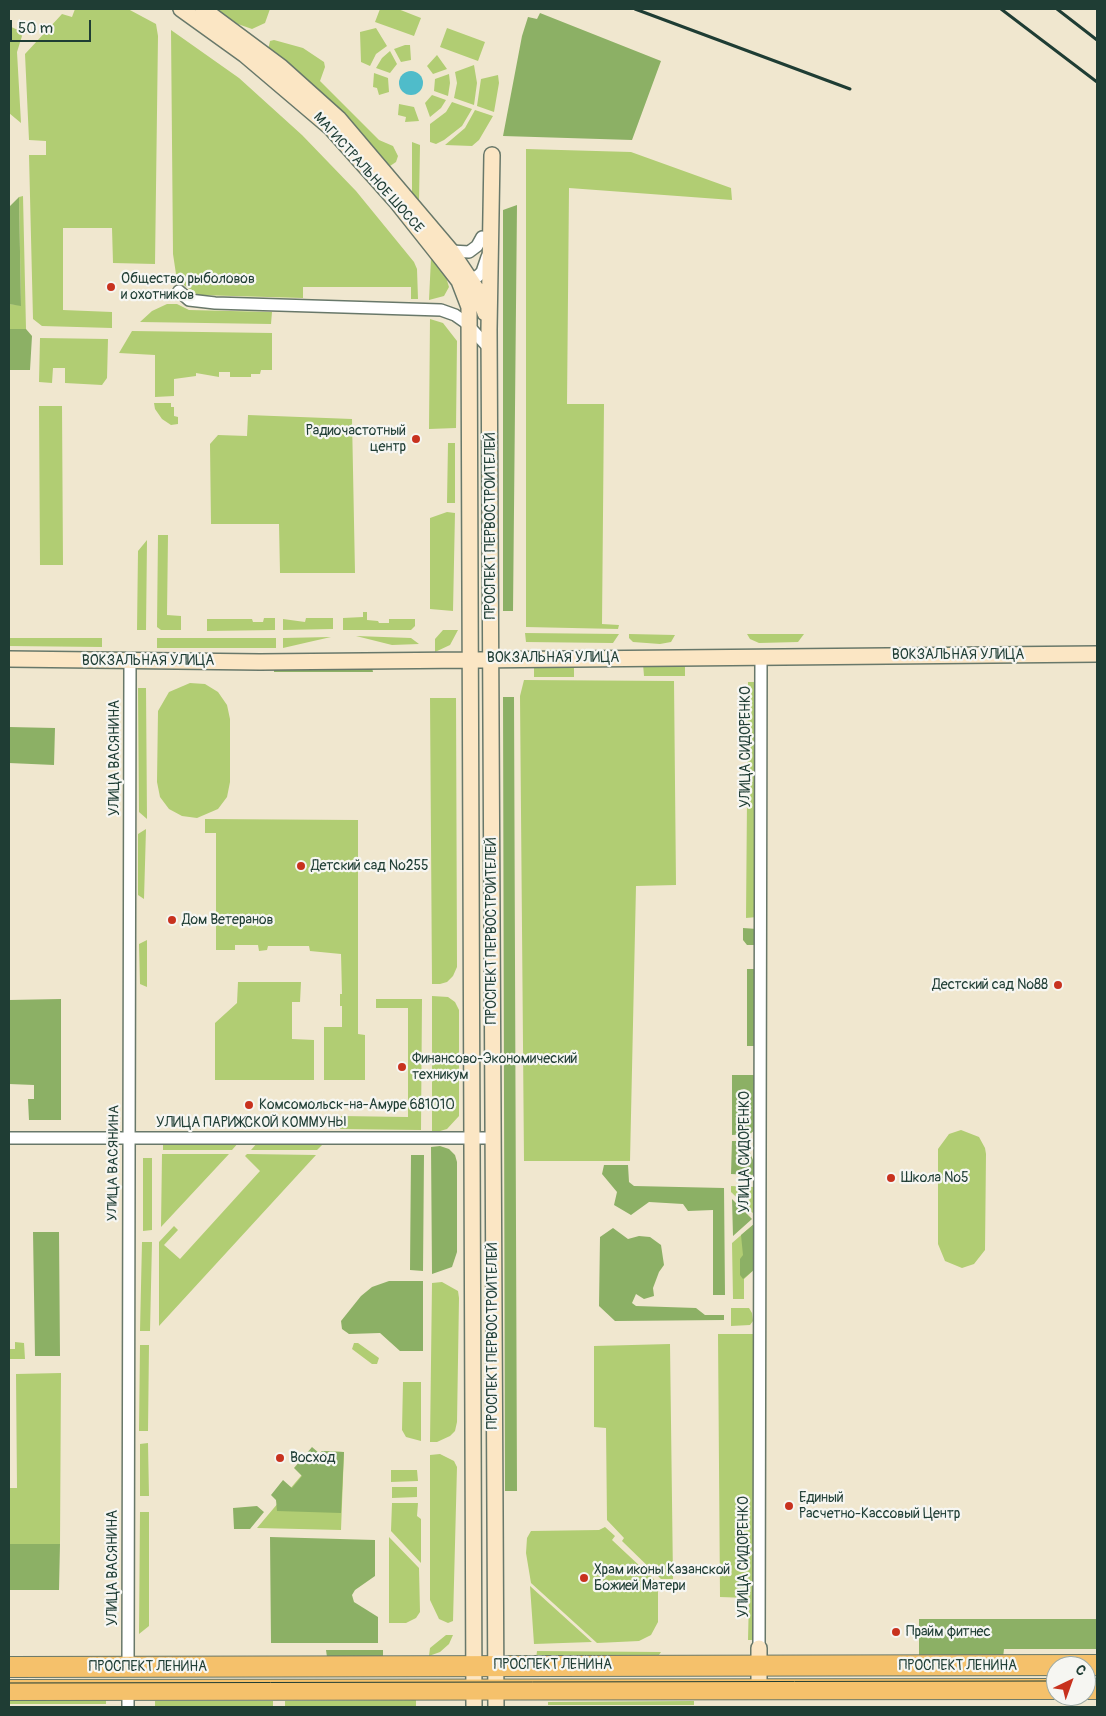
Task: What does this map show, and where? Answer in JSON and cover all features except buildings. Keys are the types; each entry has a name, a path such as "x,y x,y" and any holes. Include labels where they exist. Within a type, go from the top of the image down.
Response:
{"highway":[{"name":"ПРОСПЕКТ ЛЕНИНА","path":"9,1667 496,1665 759,1657 1097,1666"},
{"path":"128,1667 128,1699"},
{"name":"ПРОСПЕКТ ЛЕНИНА","path":"9,1690 128,1699 496,1698 759,1690 1046,1689"}],"main road":[{"name":"МАГИСТРАЛЬНОЕ ШОССЕ","path":"181,9 219,35 311,109 393,190"},
{"name":"МАГИСТРАЛЬНОЕ ШОССЕ","path":"203,9 222,21 312,94 344,125 393,190 447,255 459,281 473,296 489,330"},
{"name":"ПРОСПЕКТ ПЕРВОСТРОИТЕЛЕЙ","path":"488,155 486,241 489,330 492,658 496,1698"},
{"path":"473,296 476,275 486,241"},
{"name":"МАГИСТРАЛЬНОЕ ШОССЕ","path":"447,255 476,275"},
{"name":"МАГИСТРАЛЬНОЕ ШОССЕ","path":"470,327 473,296"},
{"name":"ПРОСПЕКТ ПЕРВОСТРОИТЕЛЕЙ","path":"470,327 470,1138 474,1698"},
{"name":"ВОКЗАЛЬНАЯ УЛИЦА","path":"9,659 260,662 470,658 1097,654"},
{"path":"471,1451 494,1451"},
{"path":"759,1657 759,1690"}],"street":[{"path":"447,255 469,252 486,241"},
{"path":"178,291 189,300 215,303 441,310 455,315 470,327 489,348"},
{"path":"441,310 473,296"},
{"name":"УЛИЦА СИДОРЕНКО","path":"759,1657 761,656"},
{"name":"УЛИЦА ВАСЯНИНА","path":"128,1667 130,660"},
{"name":"УЛИЦА ПАРИЖСКОЙ КОММУНЫ","path":"9,1138 493,1138"}],"green space":[{"path":"75,9 128,9 156,24 158,36 155,264 113,263 112,228 63,228 63,310 112,312 112,328 42,326 33,319 29,155 46,155 46,141 29,140 25,54 62,14 72,17"},
{"path":"212,9 270,9 265,23 252,29 232,22"},
{"path":"380,9 398,9 421,18 414,36 375,22"},
{"path":"540,13 661,61 632,140 503,136 522,36 528,17 537,19"},
{"path":"9,26 18,30 22,36 17,52 21,123 9,113"},
{"path":"376,28 387,46 376,54 370,66 361,62 360,32"},
{"path":"447,28 485,42 478,61 440,47"},
{"path":"171,30 239,78 302,135 356,191 414,262 417,269 418,299 411,299 411,287 303,287 303,298 198,295 185,286 176,274 173,254"},
{"path":"274,40 303,48 324,62 325,67 320,81 379,140 393,146 398,156 396,162 390,166 342,115 268,50 270,41"},
{"path":"410,45 411,60 401,62 394,49"},
{"path":"390,51 397,64 390,73 376,68 382,58"},
{"path":"437,55 447,69 433,74 427,66"},
{"path":"474,65 477,83 474,105 454,98 457,83 455,72"},
{"path":"374,73 388,78 389,92 379,95 377,88 373,87"},
{"path":"449,74 448,96 434,91 435,79"},
{"path":"498,75 499,83 494,112 477,106 481,79"},
{"path":"432,95 446,100 441,108 430,117 425,103"},
{"path":"452,102 472,109 462,126 436,144 430,142 430,124 446,112"},
{"path":"399,104 414,107 419,121 405,122 406,117 398,115"},
{"path":"475,110 493,116 479,140 472,146 445,145 465,128"},
{"path":"412,142 420,145 419,202 412,195"},
{"path":"526,149 631,152 731,188 732,200 569,188 567,404 604,404 602,624 619,625 618,629 526,627"},
{"path":"23,196 26,329 9,329 9,304 21,305 19,197"},
{"path":"19,197 21,306 9,304 9,207"},
{"path":"517,205 513,611 503,611 503,210"},
{"path":"431,258 446,277 449,287 444,296 429,300"},
{"path":"167,304 177,304 189,310 272,312 271,324 140,322 152,311"},
{"path":"430,319 443,323 457,341 456,428 429,429"},
{"path":"9,329 26,329 32,336 30,370 9,370"},
{"path":"132,331 272,333 272,370 261,370 260,374 251,374 251,377 230,377 230,372 219,372 219,377 196,373 196,376 174,379 174,396 155,397 155,355 119,353"},
{"path":"40,338 108,339 107,378 102,385 65,383 65,368 53,368 52,383 39,382"},
{"path":"154,403 171,403 171,407 174,407 174,416 178,417 178,424 171,425 162,419 155,409"},
{"path":"39,406 62,406 63,565 40,565"},
{"path":"248,415 352,419 355,573 280,573 279,524 211,524 210,444 218,435 247,436"},
{"path":"448,443 455,443 455,503 447,503"},
{"path":"447,512 455,513 453,611 430,609 430,518"},
{"path":"158,535 168,535 167,615 181,616 181,630 161,630 157,627"},
{"path":"147,540 146,630 137,630 138,551"},
{"path":"363,612 367,612 367,620 378,621 379,623 389,623 389,619 415,619 415,626 411,630 343,630 343,618 363,617"},
{"path":"264,618 275,618 275,630 207,631 207,619 252,619 253,622 263,622"},
{"path":"306,618 333,618 333,629 283,630 283,619 305,622"},
{"path":"443,630 458,630 450,645 435,652 435,639"},
{"path":"525,633 619,634 613,643 526,642"},
{"path":"629,634 675,635 671,642 660,644 633,642 629,638"},
{"path":"747,634 804,634 798,642 759,643 750,639"},
{"path":"356,636 411,638 419,644 392,645"},
{"path":"331,637 309,642 283,648 283,638"},
{"path":"9,638 102,638 102,647 9,646"},
{"path":"157,638 276,638 276,648 157,648"},
{"path":"643,664 685,665 685,676 644,676"},
{"path":"274,667 372,667 373,672 274,672"},
{"path":"534,667 574,667 574,677 534,677"},
{"path":"524,680 674,681 676,885 636,886 630,1161 524,1161 520,696"},
{"path":"748,682 758,682 757,917 746,918"},
{"path":"190,683 205,684 218,692 227,705 230,719 230,782 227,797 218,809 197,818 182,816 169,809 160,797 157,782 158,711 169,692"},
{"path":"138,688 146,688 147,819 139,812"},
{"path":"503,697 514,697 517,1491 505,1491"},
{"path":"430,698 456,698 457,967 453,976 447,982 440,984 432,984"},
{"path":"9,727 55,728 54,765 9,763"},
{"path":"205,819 358,820 358,1034 365,1035 365,1080 324,1080 324,1027 342,1027 342,1006 340,1006 340,994 342,994 341,954 310,951 309,946 268,946 267,950 259,951 258,945 235,945 235,950 216,950 216,833 205,833"},
{"path":"146,829 144,899 138,895 138,834"},
{"path":"743,928 757,929 757,945 747,945 743,940"},
{"path":"147,940 147,987 140,984 139,944"},
{"path":"747,969 757,969 756,1046 747,1046"},
{"path":"238,982 301,982 300,1002 292,1002 292,1039 314,1040 314,1080 215,1080 215,1023 237,1003"},
{"path":"432,996 448,997 455,1002 459,1010 459,1116 447,1129 440,1131 432,1131"},
{"path":"61,999 61,1120 29,1120 28,1099 34,1099 34,1085 9,1084 9,1000"},
{"path":"376,999 422,999 421,1130 340,1129 341,1116 408,1117 408,1008 376,1008"},
{"path":"732,1075 755,1075 756,1129 750,1134 732,1135"},
{"path":"961,1130 979,1137 986,1154 985,1250 974,1264 962,1268 945,1261 938,1244 938,1149 949,1134"},
{"path":"732,1141 740,1141 750,1153 756,1167 756,1175 731,1174"},
{"path":"163,1142 239,1142 232,1150 163,1150"},
{"path":"258,1142 323,1144 317,1150 251,1150"},
{"path":"440,1146 449,1149 455,1155 457,1162 457,1252 452,1267 432,1274 431,1147"},
{"path":"162,1154 229,1154 161,1227"},
{"path":"247,1154 316,1155 159,1326 159,1242 174,1226 178,1230 164,1245 180,1259 260,1171 245,1156"},
{"path":"411,1155 424,1155 423,1271 410,1270"},
{"path":"143,1158 152,1158 152,1230 143,1231"},
{"path":"604,1165 628,1165 629,1182 634,1186 724,1188 725,1295 713,1295 713,1210 688,1211 683,1204 649,1202 631,1215 614,1205 617,1192 602,1174"},
{"path":"731,1186 756,1187 756,1216 731,1192"},
{"path":"732,1199 752,1219 733,1236"},
{"path":"754,1224 756,1268 744,1279 744,1299 733,1299 732,1243"},
{"path":"756,1224 756,1268 743,1279 740,1275 740,1259 743,1255 741,1235"},
{"path":"613,1228 628,1239 639,1236 650,1237 661,1245 664,1265 653,1288 654,1296 644,1299 636,1294 632,1303 636,1306 696,1308 705,1315 724,1315 724,1320 615,1321 599,1306 600,1237"},
{"path":"33,1232 59,1232 60,1356 35,1356"},
{"path":"142,1242 152,1242 150,1331 140,1331"},
{"path":"389,1281 423,1281 423,1351 400,1351 380,1333 349,1334 342,1329 341,1321 361,1296 372,1287"},
{"path":"442,1282 458,1291 459,1298 457,1422 455,1431 450,1436 437,1442 430,1442 432,1283"},
{"path":"731,1308 749,1308 753,1321 750,1325 731,1326"},
{"path":"718,1334 754,1334 753,1640 748,1640 749,1598 720,1597"},
{"path":"15,1342 24,1343 25,1359 9,1359 9,1349 15,1349"},
{"path":"354,1343 358,1343 379,1358 377,1364 372,1364 352,1349"},
{"path":"670,1344 673,1579 661,1579 622,1541 624,1538 607,1520 606,1428 594,1427 594,1346"},
{"path":"140,1345 149,1345 148,1431 139,1431"},
{"path":"61,1373 60,1544 9,1544 9,1488 17,1488 16,1374"},
{"path":"403,1382 421,1382 421,1441 406,1437 402,1430"},
{"path":"148,1443 149,1496 140,1496 140,1444"},
{"path":"312,1447 320,1454 322,1451 344,1452 341,1513 277,1511 276,1500 271,1495 283,1480 292,1488 302,1476 294,1468"},
{"path":"322,1451 344,1452 341,1530 257,1528"},
{"path":"440,1454 454,1461 457,1467 453,1621 448,1623 439,1619 430,1600 430,1455"},
{"path":"391,1470 417,1470 418,1481 391,1482"},
{"path":"392,1487 417,1487 417,1497 392,1498"},
{"path":"392,1503 418,1503 417,1516 421,1519 421,1563 391,1531"},
{"path":"257,1506 264,1512 250,1529 234,1529 233,1508"},
{"path":"140,1512 149,1512 149,1626 139,1634"},
{"path":"605,1527 615,1536 612,1540 658,1583 658,1622 651,1635 639,1641 597,1643 531,1583 526,1553 527,1538 531,1531 599,1530"},
{"path":"270,1537 375,1540 375,1576 355,1590 352,1595 354,1602 378,1617 378,1643 271,1643"},
{"path":"389,1537 419,1568 420,1612 416,1618 406,1623 389,1623"},
{"path":"9,1544 60,1544 59,1590 9,1590"},
{"path":"530,1586 592,1642 534,1644"},
{"path":"919,1619 1097,1619 1097,1649 1004,1649 1003,1658 919,1658"},
{"path":"446,1635 453,1635 449,1644 440,1652 429,1656 430,1648"},
{"path":"326,1650 383,1650 383,1657 327,1657"},
{"path":"537,1651 661,1652 657,1658 536,1659"},
{"path":"106,1697 106,1704 9,1704 9,1698"},
{"path":"416,1700 416,1707 285,1707 285,1701"},
{"path":"155,1701 273,1701 273,1707 155,1707"},
{"path":"694,1701 694,1705 548,1705 548,1702"}],"water":[{"path":"411,71 420,74 423,83 420,92 411,95 402,92 399,83 402,74"}],"tram line":[{"path":"9,1683 1046,1681"}],"railway":[{"path":"635,9 850,89"},
{"path":"1001,9 1097,82"},
{"path":"1057,9 1097,40"}],"place":[{"name":"Общество рыболовов и охотников","path":"111,287"},
{"name":"Радиочастотный центр","path":"416,439"},
{"name":"Детский сад №255","path":"301,866"},
{"name":"Дом Ветеранов","path":"172,920"},
{"name":"Дестский сад №88","path":"1058,985"},
{"name":"Финансово-Экономический техникум","path":"402,1067"},
{"name":"Комсомольск-на-Амуре 681010","path":"249,1105"},
{"name":"Школа №5","path":"891,1178"},
{"name":"Восход","path":"280,1458"},
{"name":"Единый Расчетно-Кассовый Центр","path":"789,1506"},
{"name":"Храм иконы Казанской Божией Матери","path":"584,1578"},
{"name":"Прайм фитнес","path":"896,1632"}]}
